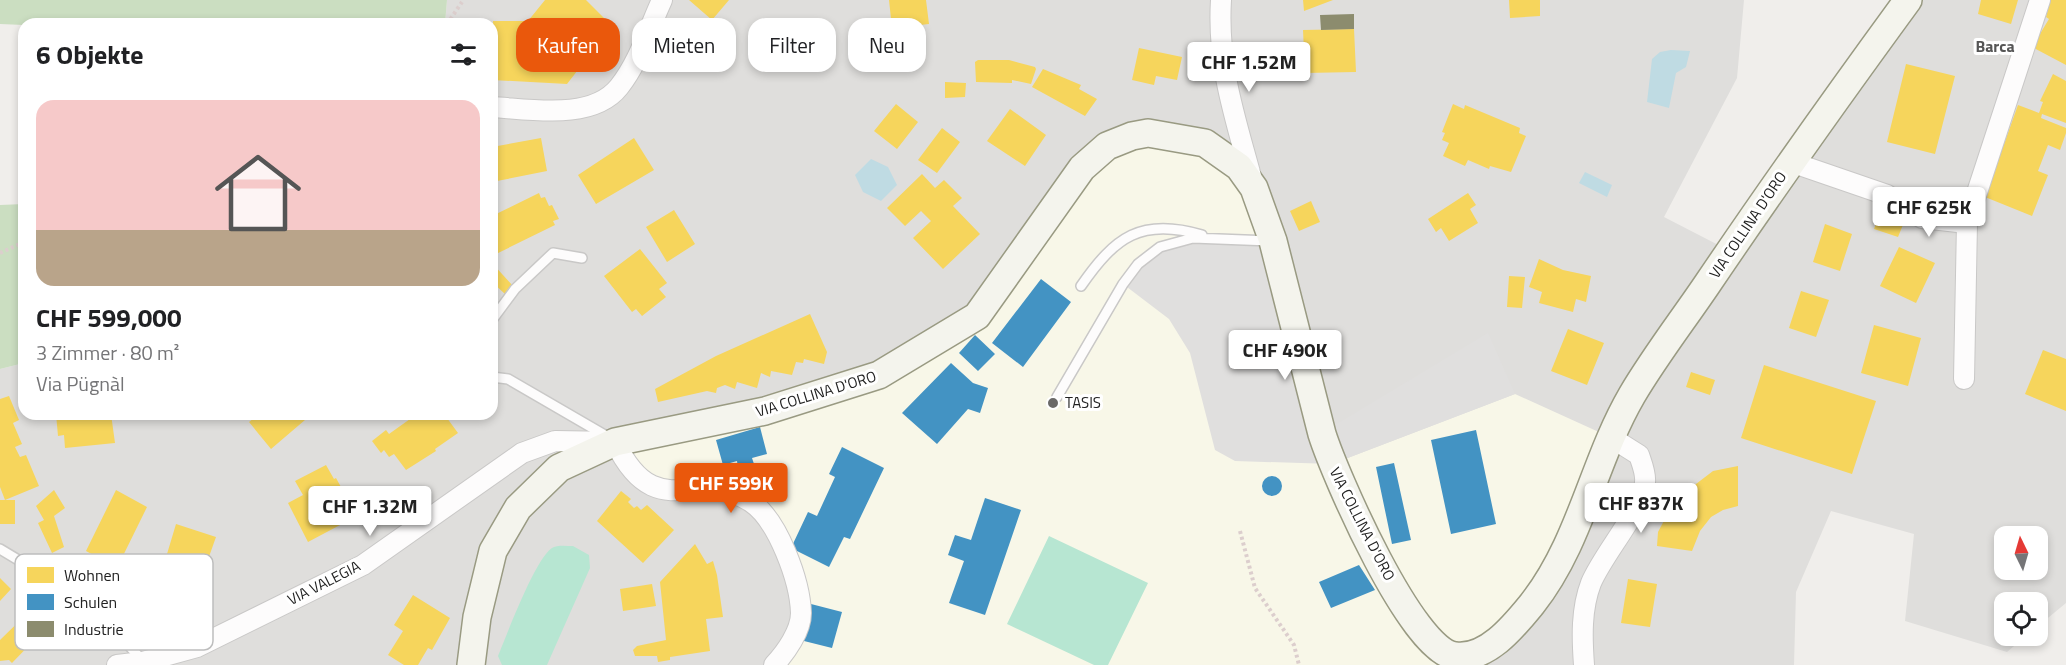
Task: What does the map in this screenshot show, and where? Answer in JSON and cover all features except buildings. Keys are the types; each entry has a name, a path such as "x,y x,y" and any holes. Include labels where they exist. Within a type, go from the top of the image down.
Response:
{"street":[{"path":"498,107 556,110 603,101 618,89 629,72 662,0"},
{"path":"1221,0 1219,33 1221,63 1254,188"},
{"name":"VIA COLLINA D'ORO","path":"471,665 477,617 493,551 518,508 559,468 615,441 765,411 879,375 977,316 1082,168 1107,146 1132,136 1148,133 1205,143 1239,166 1254,188 1272,241 1278,271 1332,465 1348,501 1409,614 1437,648 1453,661 1475,654 1506,634 1533,603 1563,559 1612,438 1636,388 1791,162 1908,0"},
{"path":"1964,379 1967,223 2040,0"},
{"path":"1791,162 1887,195 1922,218 1967,223"},
{"path":"1584,665 1584,610 1590,585 1612,544 1639,504 1646,480 1639,455 1612,438"},
{"name":"VIA VALEGIA","path":"213,639 363,565 522,453 555,441 615,441"},
{"path":"615,441 625,461 639,479 660,489 726,491 751,502 770,521 793,573 801,615 788,650 774,665"},
{"name":"VIA VALEGIA","path":"117,665 143,662 186,650"}],"lane":[{"path":"1081,286 1101,257 1124,238 1152,229 1181,228 1216,239"},
{"path":"1057,398 1112,303 1138,264 1160,247 1193,238 1272,241"},
{"path":"498,313 515,289 553,253 582,258"},
{"path":"498,378 508,379 615,441"},
{"path":"0,549 15,558"},
{"path":"132,650 143,662"}],"path":[{"path":"451,18 462,2"},
{"path":"0,254 18,245"},
{"path":"1240,531 1255,588 1294,645 1299,665"}],"shaded area":[{"path":"447,0 1744,0 1737,78 1664,217 1730,251 1908,0 2066,0 2066,603 2048,618 2048,592 1994,592 1994,646 2014,646 2007,652 1905,621 1914,534 1831,511 1796,592 1794,665 0,665 0,369 18,364 18,420 498,420 498,18 446,18"},
{"name":"TASIS","path":"1132,136 1239,167 1332,464 1515,394 1612,438 1533,603 1452,665 774,665 801,615 793,573 751,502 660,489 615,442 879,375 977,316 1082,168"},
{"path":"1193,238 1273,241 1322,433 1488,333 1515,394 1332,464 1235,461 1215,450 1190,353 1169,319 1123,284 1160,247"}],"green space":[{"path":"0,0 447,0 446,18 18,18 18,25 0,24"},
{"path":"18,204 18,364 0,369 0,205"},
{"path":"1049,536 1148,583 1108,665 1094,665 1007,624"},
{"path":"573,546 589,555 590,568 547,665 502,665 498,656 539,564 554,547"}],"water":[{"path":"1690,51 1686,67 1676,73 1669,108 1647,102 1652,59 1660,52"},
{"path":"871,159 888,167 897,185 881,201 863,192 855,175"},
{"path":"1585,172 1612,185 1607,197 1579,183"}],"place":[{"name":"TASIS","path":"1053,403"}],"district":[{"name":"Barca","path":"1995,46"}]}
